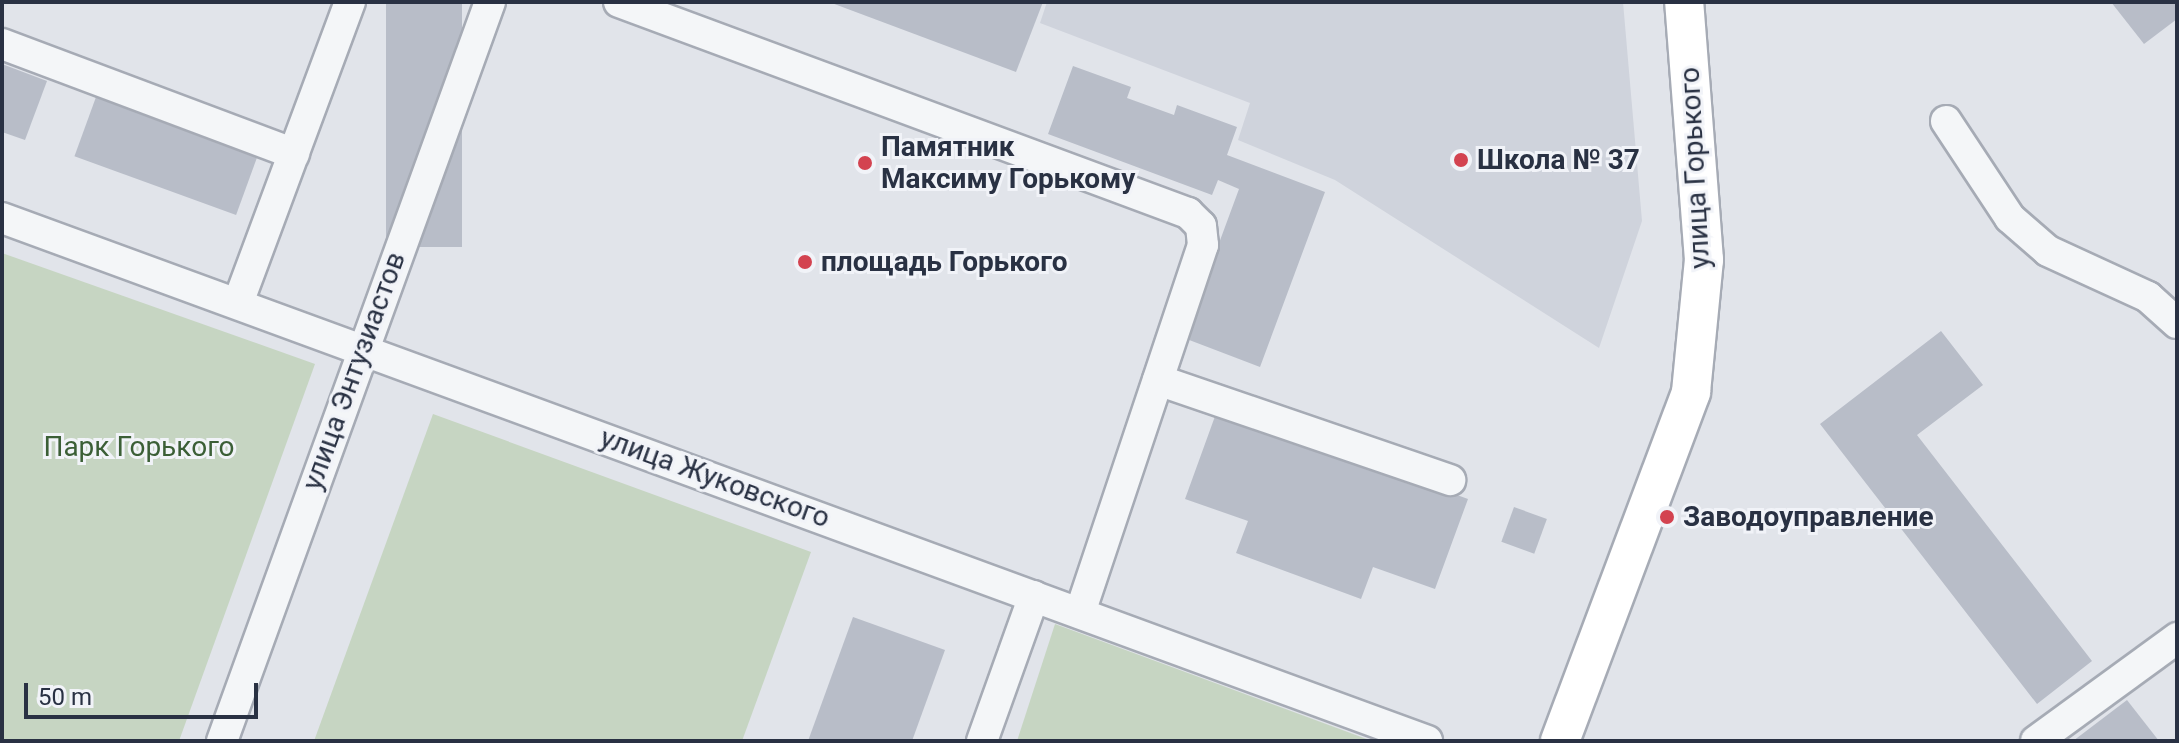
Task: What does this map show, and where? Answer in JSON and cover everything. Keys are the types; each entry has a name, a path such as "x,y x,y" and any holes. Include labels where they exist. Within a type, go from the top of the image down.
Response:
{"main road":[{"name":"улица Горького","path":"1560,741 1691,392 1704,260 1684,2"}],"street":[{"path":"238,303 350,2"},
{"name":"улица Энтузиастов","path":"222,741 361,348 490,2"},
{"path":"619,2 1188,213 1201,226 1203,245 1080,613"},
{"path":"2,44 294,154"},
{"path":"1946,121 2010,218 2039,243 2148,297 2177,323"},
{"name":"улица Жуковского","path":"2,218 1427,741"},
{"path":"1158,380 1450,480"},
{"path":"982,741 1034,596"},
{"path":"2036,741 2177,638"}],"shaded area":[{"name":"Школа № 37","path":"1047,2 1623,2 1642,221 1599,348 1335,180 1238,140 1250,103 1040,23"}],"green space":[{"name":"Парк Горького","path":"2,253 315,364 179,741 2,741"},
{"path":"433,414 811,552 742,741 314,741"},
{"path":"1055,624 1372,741 1017,741"}],"building":[{"path":"386,2 462,2 462,247 386,247"},
{"path":"829,2 1043,2 1016,72"},
{"path":"2111,2 2177,2 2177,19 2144,44"},
{"path":"2,64 47,81 25,140 2,132"},
{"path":"1073,66 1131,87 1127,98 1174,115 1177,105 1237,127 1227,155 1325,192 1260,367 1184,338 1239,189 1218,180 1212,195 1048,134"},
{"path":"96,97 258,156 236,215 74,156"},
{"path":"1941,331 1983,385 1917,435 2092,661 2037,704 1820,424"},
{"path":"1218,408 1468,499 1435,589 1373,567 1361,599 1236,553 1248,521 1185,499"},
{"path":"1514,507 1547,519 1534,554 1501,542"},
{"path":"853,617 945,650 912,741 808,741"},
{"path":"2127,700 2159,741 2073,741"}],"place":[{"name":"Школа № 37","path":"1461,160"},
{"name":"Памятник Максиму Горькому","path":"865,163"},
{"name":"площадь Горького","path":"805,262"},
{"name":"Заводоуправление","path":"1667,517"}]}
